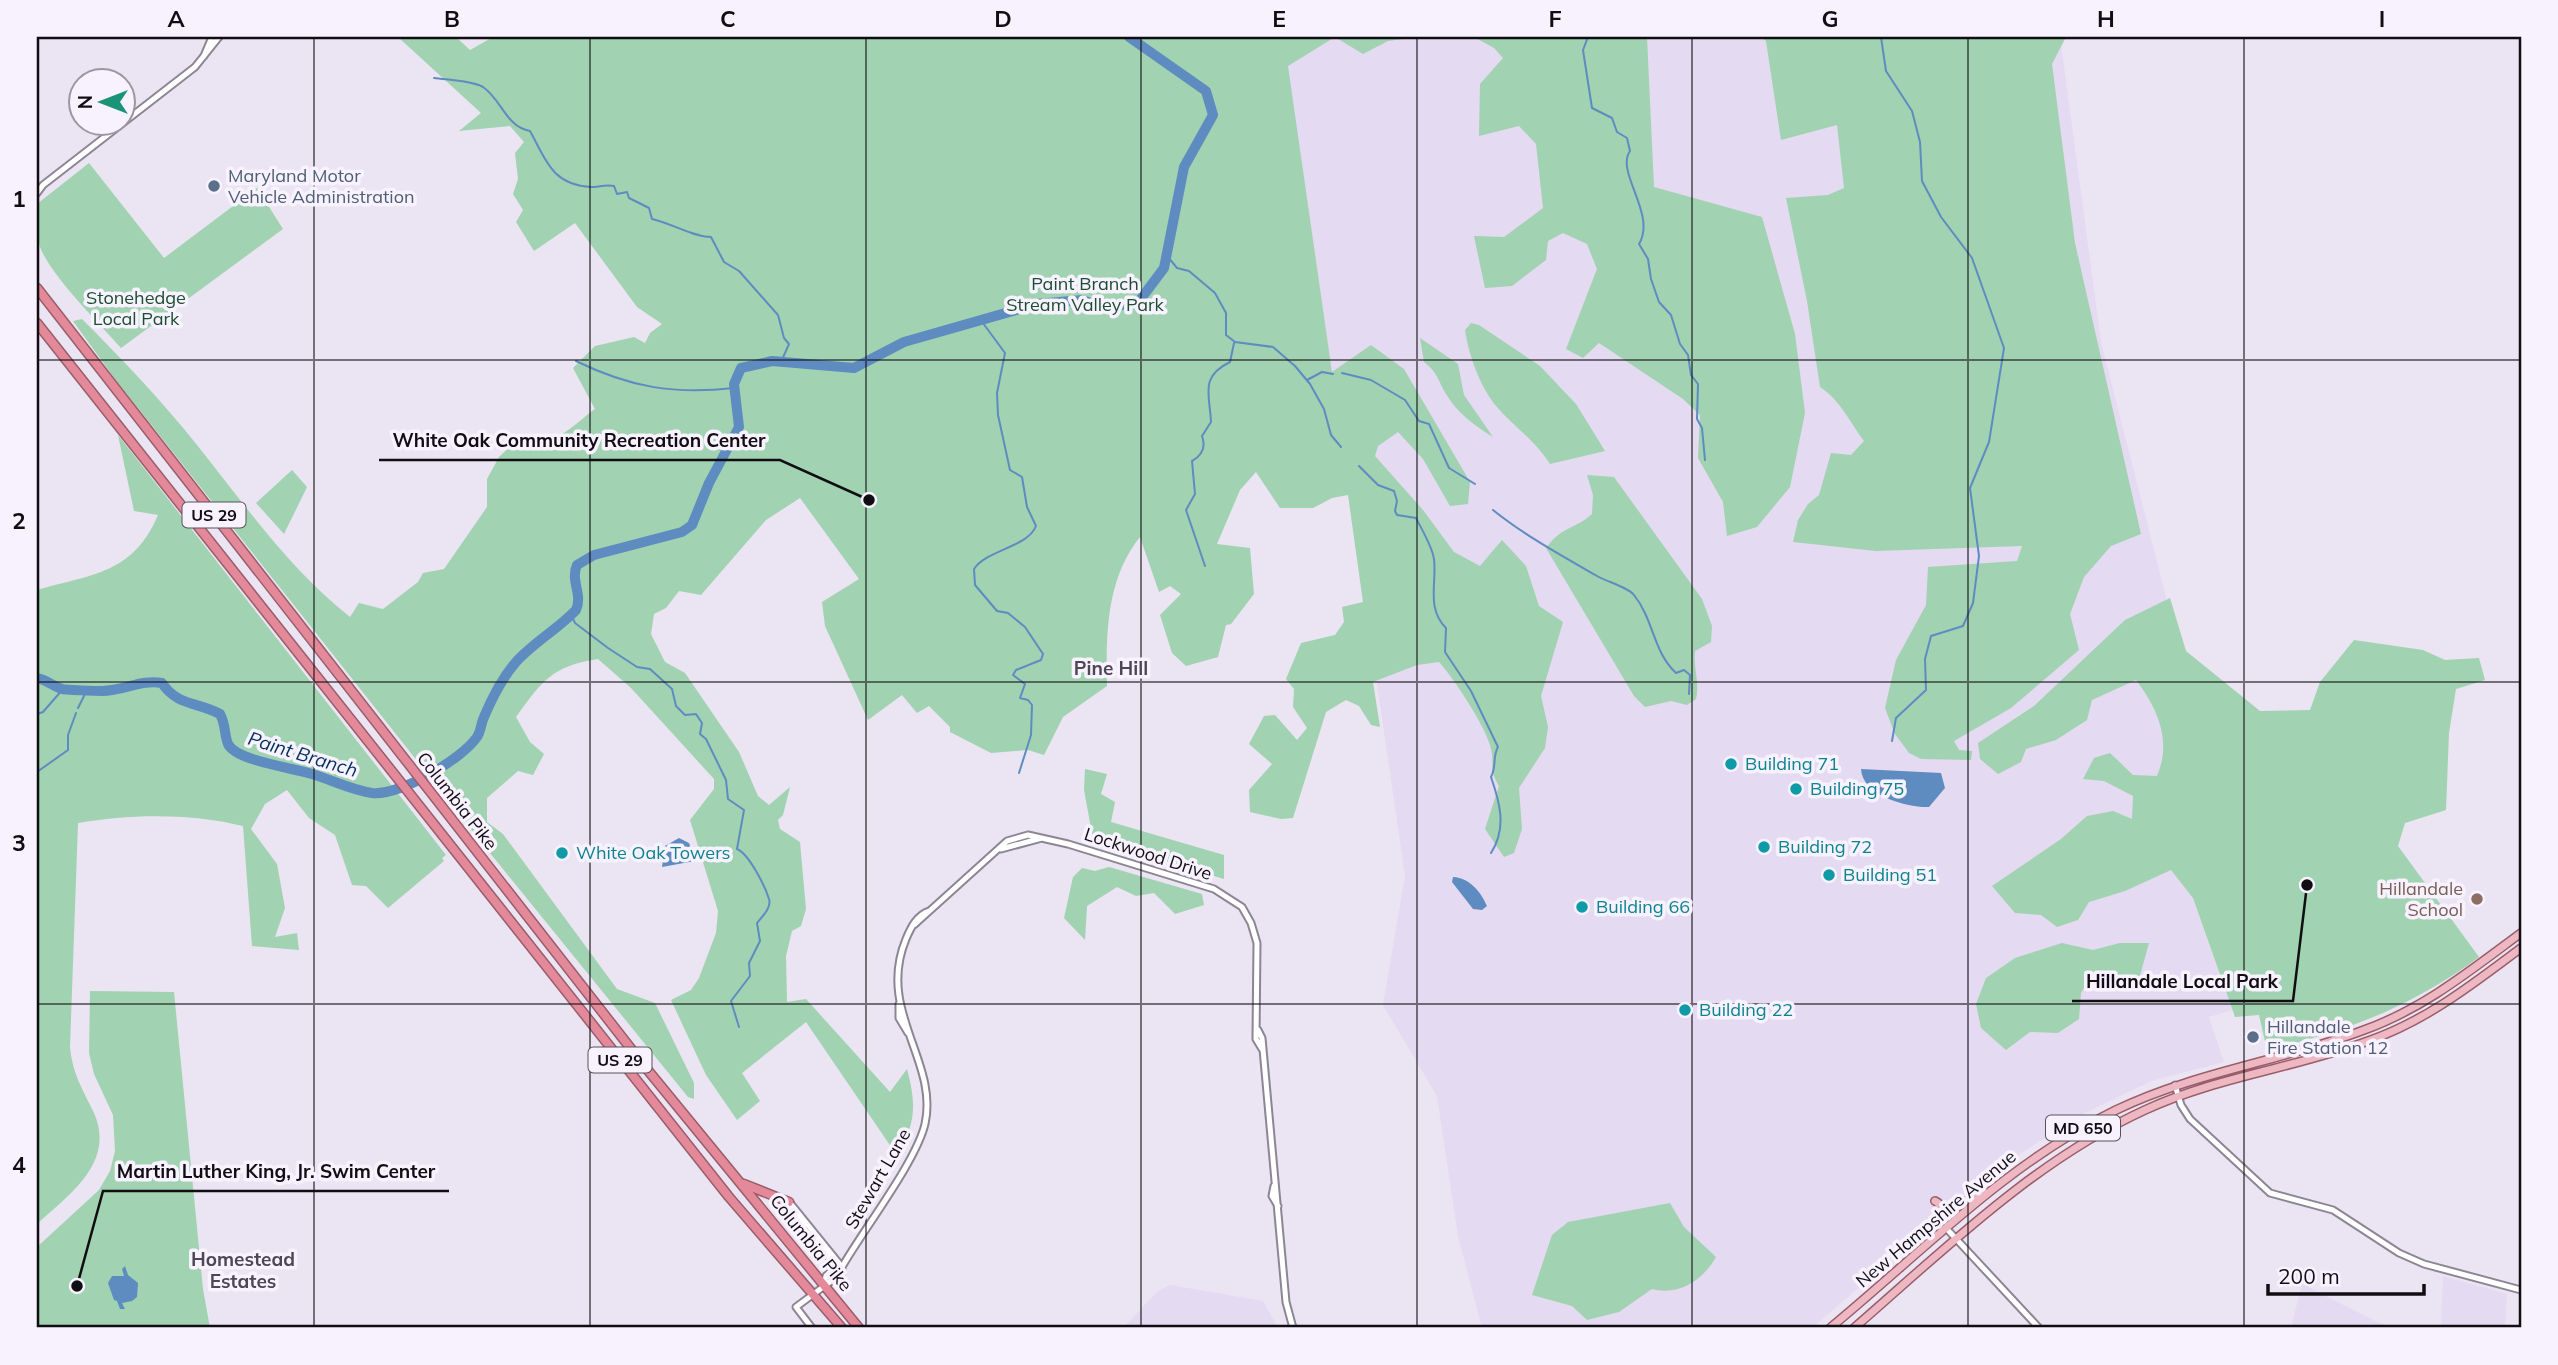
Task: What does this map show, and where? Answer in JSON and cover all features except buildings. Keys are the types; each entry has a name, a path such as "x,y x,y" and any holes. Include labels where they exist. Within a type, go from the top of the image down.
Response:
{"highway":[{"name":"Columbia Pike","path":"37,288 391,743 859,1328"},
{"name":"Columbia Pike","path":"37,323 743,1213 842,1328"},
{"path":"739,1181 785,1201"},
{"path":"743,1213 758,1203 785,1201"}],"main road":[{"name":"New Hampshire Avenue","path":"1830,1328 1988,1193 2049,1147 2116,1110 2175,1085 2320,1045 2395,1017 2426,1001 2521,933"},
{"name":"New Hampshire Avenue","path":"1854,1328 2019,1187 2071,1150 2123,1120 2178,1097 2339,1051 2389,1033 2449,1001 2521,948"},
{"path":"1935,1201 1949,1210 1955,1210 1974,1194 1988,1193"}],"street":[{"path":"204,56 212,37"},
{"path":"37,193 40,186 182,77 219,37"},
{"name":"Stewart Lane","path":"813,1328 796,1307 824,1285 831,1284 901,1171 925,1124 925,1090 908,1033 899,1018 896,971 899,956 919,916 931,911 1013,839 1028,835 1042,838"},
{"name":"Lockwood Drive","path":"1042,838 1214,889 1242,907 1251,923 1257,943 1256,1039 1262,1049 1275,1183 1272,1196 1278,1206 1286,1301 1293,1328"},
{"path":"2175,1085 2190,1119 2270,1193 2333,1210 2399,1253 2424,1264 2521,1290"},
{"path":"785,1201 840,1269"},
{"path":"1946,1228 2039,1328"}],"shaded area":[{"path":"1283,37 2060,37 2101,342 2187,680 2175,847 2232,1010 2209,1017 2224,1062 2151,1081 2081,1115 1993,1171 1812,1328 1482,1328 1458,1236 1437,1096 1383,1005 1405,876"},
{"path":"2443,1276 2507,1294 2505,1328 2441,1328"},
{"path":"2302,1284 2373,1320 2392,1328 2291,1328"},
{"path":"1170,1285 1263,1301 1278,1328 1123,1328 1158,1291"}],"green space":[{"name":"Paint Branch Stream Valley Park","path":"398,37 456,37 470,50 493,37 1335,37 1288,66 1332,372 1371,345 1404,369 1470,482 1468,504 1450,506 1423,459 1398,432 1378,446 1375,456 1423,510 1454,552 1480,566 1502,540 1526,566 1539,606 1563,622 1541,696 1548,727 1545,748 1519,788 1522,829 1514,853 1504,857 1485,829 1499,786 1493,771 1491,749 1469,704 1439,662 1417,665 1373,682 1380,727 1371,725 1359,706 1346,700 1326,712 1293,818 1281,819 1250,812 1249,790 1272,764 1249,744 1264,716 1275,715 1297,740 1307,728 1293,707 1294,689 1286,679 1301,643 1335,635 1344,622 1342,607 1363,602 1348,495 1332,498 1313,508 1280,508 1256,472 1240,490 1217,544 1250,548 1254,594 1231,624 1226,625 1218,657 1186,666 1172,653 1160,615 1181,594 1170,586 1159,592 1140,537 1120,571 1114,589 1108,628 1107,686 1063,717 1044,755 1028,750 991,753 950,732 950,727 929,706 917,713 902,695 868,720 825,626 822,602 859,579 800,498 766,520 701,595 679,591 666,608 654,614 651,634 665,662 685,673 739,752 758,796 769,805 790,787 783,815 778,820 780,829 800,842 806,909 801,926 792,931 786,956 787,1002 806,999 890,1092 907,1069 913,1114 898,1157 806,1022 742,1073 760,1101 737,1120 706,1075 671,1000 691,990 699,978 716,933 718,911 690,820 714,789 714,779 631,688 598,659 559,671 549,677 533,694 516,717 530,742 544,754 533,775 518,771 487,798 487,822 503,834 617,989 655,1003 694,1083 694,1099 688,1097 490,853 115,379 73,321 82,319 127,365 184,429 287,557 350,617 359,603 383,609 418,582 423,573 444,569 487,507 487,479 499,457 520,437 553,438 595,409 573,368 595,346 634,337 645,343 650,333 662,324 637,307 575,223 534,251 516,222 523,210 513,194 518,179 515,153 524,142 510,126 459,131 481,113"},
{"path":"1335,37 1417,37 1388,41 1363,54"},
{"path":"1474,37 1647,37 1654,187 1762,217 1795,334 1805,413 1790,487 1757,527 1727,536 1723,502 1698,458 1700,415 1683,399 1599,343 1583,358 1566,349 1597,269 1587,244 1563,233 1548,241 1546,260 1512,286 1485,288 1474,236 1504,237 1543,208 1536,144 1519,126 1479,136 1480,84 1503,58 1494,48"},
{"path":"1761,37 2066,37 2052,64 2075,243 2141,534 2111,546 2084,577 2070,614 2079,650 2011,708 1954,741 1959,750 1972,751 1971,760 1921,759 1909,753 1895,734 1885,708 1896,660 1926,605 1928,567 2017,561 2022,546 1876,551 1793,542 1798,520 1808,504 1819,495 1831,453 1851,455 1864,441 1839,404 1820,387 1807,301 1786,198 1828,195 1844,188 1837,125 1781,140 1766,41"},
{"name":"Stonehedge Local Park","path":"89,163 164,258 257,188 283,229 121,348 54,272 39,242 37,204"},
{"path":"1471,323 1479,325 1540,366 1576,404 1605,451 1550,464 1538,448 1497,407 1485,390 1472,361 1467,340 1465,330"},
{"path":"1420,338 1458,364 1464,395 1493,437 1467,418 1450,401 1435,373 1424,362"},
{"path":"118,435 446,855 442,858 444,861 388,908 366,886 352,885 335,835 309,818 287,790 265,804 251,829 277,864 285,908 275,937 297,933 299,950 252,946 243,826 160,816 78,823 70,1047 76,1073 94,1113 99,1131 99,1147 85,1176 37,1224 37,590 109,569 136,549 148,535 158,515 134,511"},
{"path":"292,470 307,487 284,534 256,503"},
{"path":"1587,475 1614,477 1702,599 1712,626 1711,642 1695,651 1697,693 1696,699 1687,705 1671,701 1645,707 1634,696 1546,548 1557,536 1592,514 1593,495"},
{"path":"2170,598 2186,651 2260,711 2310,710 2320,682 2354,640 2423,650 2445,660 2479,658 2485,680 2456,689 2449,733 2446,810 2405,823 2398,846 2479,957 2429,990 2378,1015 2297,1043 2267,1050 2259,1015 2235,1017 2193,898 2171,870 2125,891 2089,902 2078,920 2057,927 2041,915 2015,913 1992,886 2061,839 2087,816 2113,811 2132,819 2133,796 2104,781 2083,779 2094,758 2110,753 2133,775 2157,776 2163,738 2151,702 2136,680 2092,700 2087,720 2056,740 2026,749 2021,762 1998,774 1980,759 1978,743 2034,706 2125,620"},
{"path":"1085,769 1107,774 1101,794 1115,802 1111,822 1224,855 1224,879 1093,839 1084,790"},
{"path":"1109,867 1202,894 1204,905 1175,914 1154,893 1136,896 1117,887 1087,906 1085,940 1064,918 1073,877 1082,868 1095,871"},
{"path":"2062,943 2093,950 2120,943 2149,943 2136,990 2112,988 2089,979 2081,993 2079,1019 2058,1033 2030,1032 2006,1050 1981,1028 1976,1004 1986,978 2015,958"},
{"path":"90,991 174,992 203,1289 210,1328 37,1328 37,1247 99,1190 110,1171 115,1151 113,1115 94,1074 89,1053"},
{"path":"1670,1203 1684,1227 1716,1257 1697,1279 1672,1290 1652,1289 1619,1312 1587,1320 1572,1306 1532,1295 1552,1235 1568,1222"}],"water":[{"path":"1861,769 1941,773 1945,788 1929,807 1899,803 1869,786"},
{"path":"679,838 689,843 695,861 662,867 665,846"},
{"path":"1453,877 1465,880 1474,887 1487,906 1482,910 1473,909 1452,882"},
{"path":"125,1266 128,1275 138,1283 137,1297 122,1303 125,1309 120,1309 108,1283 112,1276 124,1276 122,1269"}],"waterway":[{"name":"Paint Branch","path":"37,678 62,689 102,691 162,683 181,700 220,714 228,744 242,755 312,774 364,792 398,789 445,765 478,735 491,702 516,662 576,610 577,565 594,555 682,532 692,525 709,483 739,427 734,384 741,368 772,361 854,368 904,342 1037,304 1082,300 1100,306 1137,304 1164,268 1184,167 1213,115 1206,91 1129,37"},
{"path":"1588,37 1583,50 1592,108 1612,118 1617,132 1627,138 1630,151 1628,170 1643,220 1639,244 1648,259 1659,302 1671,315 1680,344 1688,355 1691,375 1698,384 1697,419 1702,428 1705,460"},
{"path":"1881,37 1886,71 1912,111 1920,142 1922,181 1941,217 1972,258 2004,348 1989,442 1970,488 1979,556 1973,603 1963,626 1931,636 1925,659 1926,690 1896,718 1892,741"},
{"path":"434,78 483,87 515,124 530,131 546,161 567,181 591,187 614,186 617,194 627,192 629,198 649,208 652,219 697,235 711,237 724,262 739,271 778,315 784,338 789,344 781,362"},
{"path":"1168,257 1177,268 1189,271 1215,293 1226,313 1226,335 1235,342 1273,347 1295,366 1310,384 1324,409 1331,435 1341,447"},
{"path":"980,319 1005,353 997,393 998,415 1010,470 1022,477 1027,507 1036,526 1025,539 988,557 974,569 975,585 997,611 1008,613 1025,627 1043,654 1041,660 1016,670 1013,675 1025,684 1020,698 1028,700 1032,705 1031,735 1019,773"},
{"path":"1205,566 1186,510 1195,494 1192,461 1203,450 1202,436 1211,422 1208,395 1210,380 1220,368 1230,362 1234,343"},
{"path":"576,361 615,377 652,387 691,390 734,388"},
{"path":"1307,380 1322,372 1333,374"},
{"path":"1342,373 1371,380 1405,400 1419,421 1429,424 1449,468 1475,484"},
{"path":"1359,466 1378,485 1394,491 1397,515 1416,518 1431,549 1435,568 1434,604 1446,628 1445,652 1471,691 1498,747 1491,777 1499,806 1500,825 1491,853"},
{"path":"1493,510 1557,553 1631,592 1641,605 1668,665 1676,673 1684,670 1690,675 1689,694"},
{"path":"571,615 575,623 608,648 637,667 650,669 672,689 676,706 685,715 696,714 702,723 700,734 706,739 726,780 728,799 744,810 737,849 747,857 756,871 770,902 757,923 760,941 749,963 750,976 731,1001 739,1027"},
{"path":"78,708 88,688"},
{"path":"37,714 43,712 63,689"},
{"path":"37,772 68,750 68,735 76,713"}],"place":[{"name":"Maryland Motor Vehicle Administration","path":"214,186"},
{"name":"White Oak Community Recreation Center","path":"869,500"},
{"name":"Building 71","path":"1731,764"},
{"name":"Building 75","path":"1796,789"},
{"name":"Building 72","path":"1764,847"},
{"name":"White Oak Towers","path":"562,853"},
{"name":"Building 51","path":"1829,875"},
{"name":"Hillandale Local Park","path":"2307,885"},
{"name":"Hillandale School","path":"2477,899"},
{"name":"Building 66","path":"1582,907"},
{"name":"Building 22","path":"1685,1010"},
{"name":"Hillandale Fire Station 12","path":"2253,1037"},
{"name":"Martin Luther King, Jr. Swim Center","path":"77,1286"}],"district":[{"name":"Pine Hill","path":"1111,668"},
{"name":"Homestead Estates","path":"243,1270"}]}
